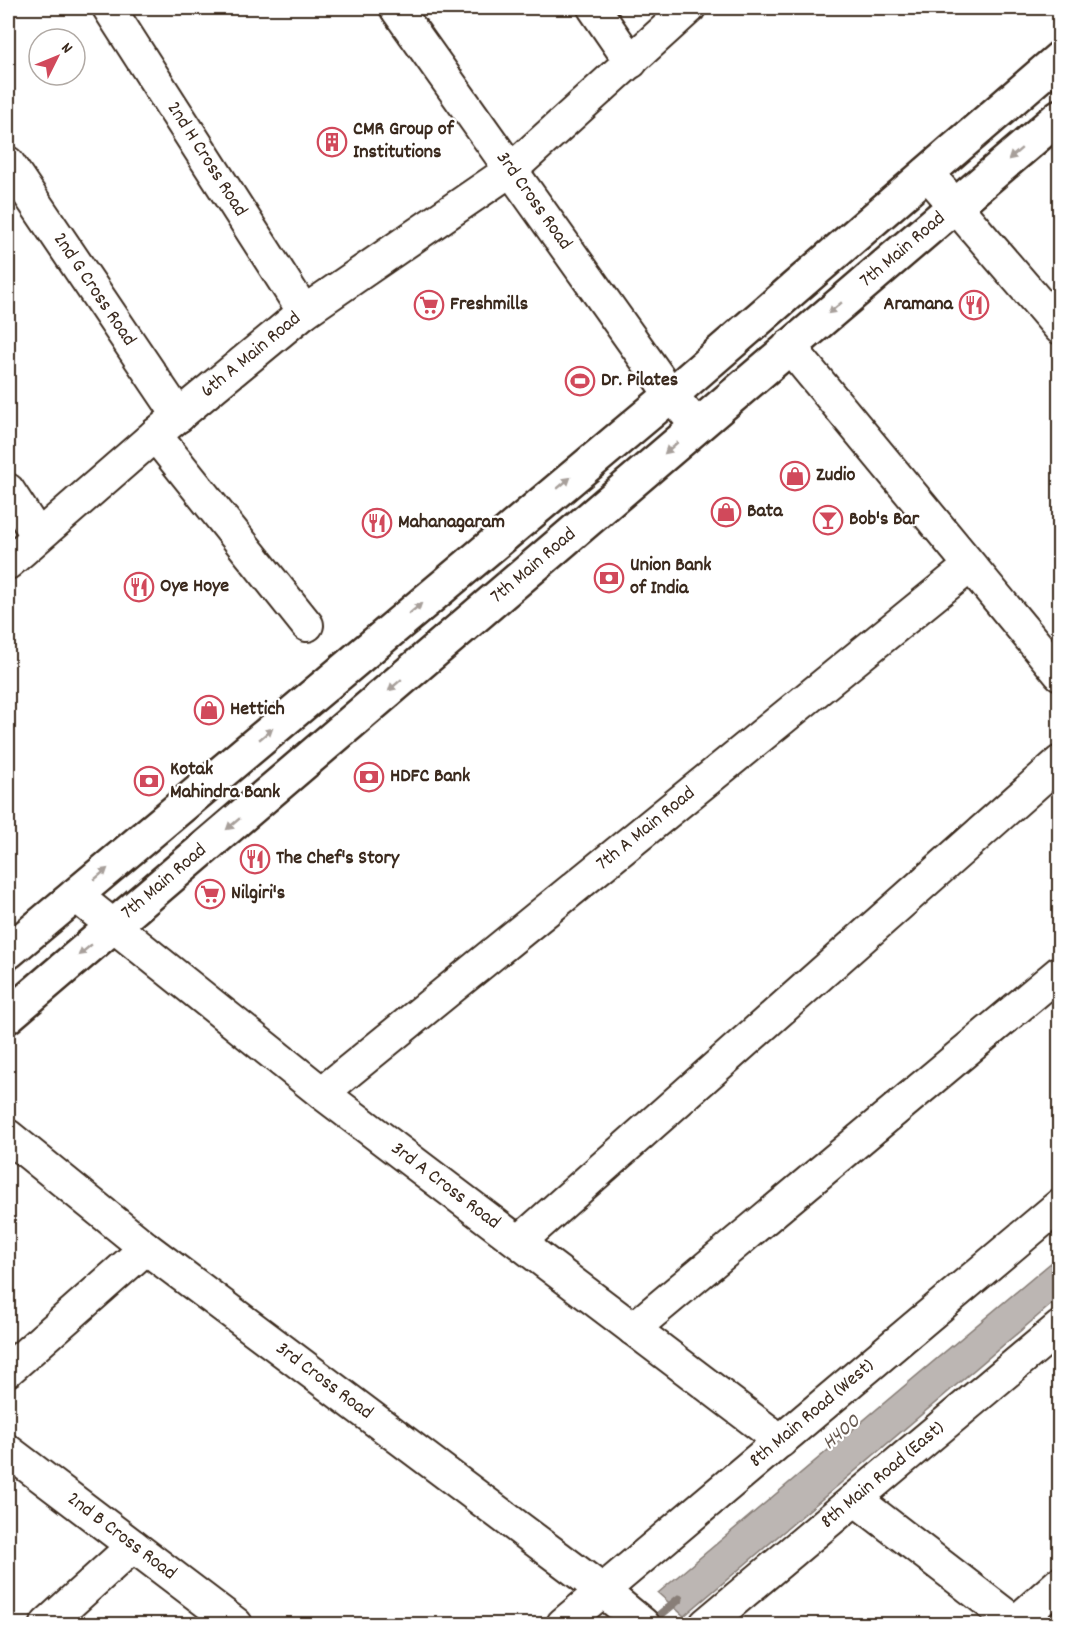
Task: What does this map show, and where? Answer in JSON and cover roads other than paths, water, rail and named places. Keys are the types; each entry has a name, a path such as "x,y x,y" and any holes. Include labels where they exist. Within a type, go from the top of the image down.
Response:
{"main road":[{"path":"8,951 670,395 1059,58"},
{"name":"7th Main Road","path":"8,1016 1059,116"}],"street":[{"name":"2nd H Cross Road","path":"109,8 304,312"},
{"name":"3rd Cross Road","path":"396,8 670,395 697,426"},
{"path":"594,8 631,62"},
{"name":"6th A Main Road","path":"8,563 155,435 304,312 512,169 689,8"},
{"name":"2nd G Cross Road","path":"8,163 179,416"},
{"path":"927,173 1059,328"},
{"path":"789,346 1059,674"},
{"path":"155,435 307,625"},
{"path":"8,490 38,536"},
{"name":"7th A Main Road","path":"322,1093 970,566"},
{"path":"519,1242 1059,762"},
{"name":"3rd A Cross Road","path":"75,895 322,1093 781,1441"},
{"path":"633,1329 1059,972"},
{"name":"3rd Cross Road","path":"8,1136 146,1248 623,1608"},
{"name":"8th Main Road (West)","path":"563,1624 623,1608 781,1441 1059,1205"},
{"path":"8,1370 146,1248"},
{"name":"8th Main Road (East)","path":"706,1624 1059,1327"},
{"name":"2nd B Cross Road","path":"8,1451 236,1624"},
{"path":"855,1498 1016,1624 1059,1583"},
{"path":"47,1624 133,1546"}],"waterway":[{"name":"H400","path":"649,1624 679,1599"}],"place":[{"name":"CMR Group of Institutions","path":"332,142"},
{"name":"Freshmills","path":"429,305"},
{"name":"Aramana","path":"974,305"},
{"name":"Dr. Pilates","path":"580,381"},
{"name":"Zudio","path":"795,476"},
{"name":"Bata","path":"726,512"},
{"name":"Bob's Bar","path":"828,520"},
{"name":"Mahanagaram","path":"377,523"},
{"name":"Union Bank of India","path":"609,578"},
{"name":"Oye Hoye","path":"139,587"},
{"name":"Hettich","path":"209,710"},
{"name":"HDFC Bank","path":"369,777"},
{"name":"Kotak Mahindra Bank","path":"149,781"},
{"name":"The Chef's Story","path":"255,859"},
{"name":"Nilgiri's","path":"210,894"}]}
